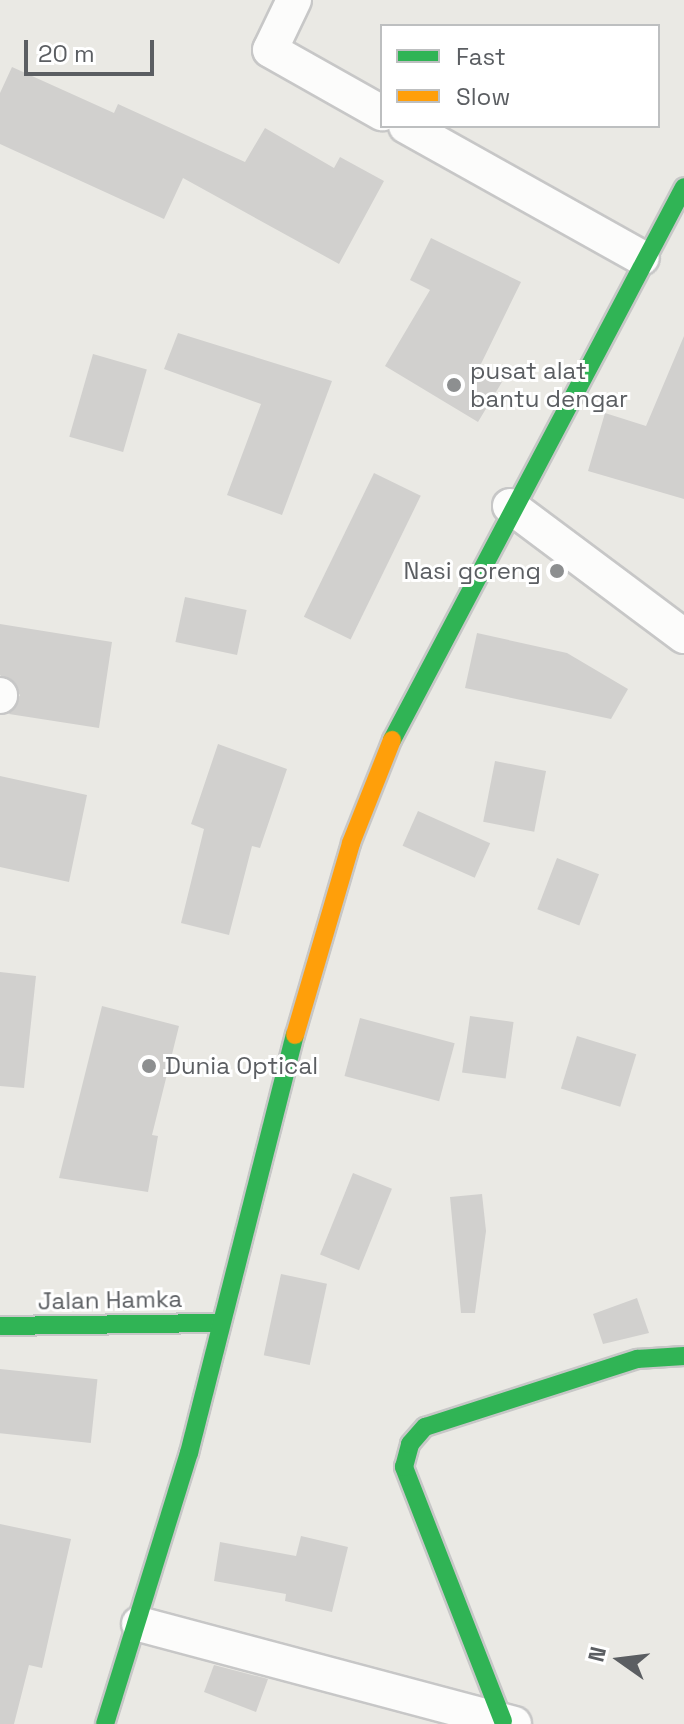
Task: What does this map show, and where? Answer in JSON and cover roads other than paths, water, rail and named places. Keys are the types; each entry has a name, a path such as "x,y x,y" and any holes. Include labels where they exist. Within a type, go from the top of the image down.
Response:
{"main road":[{"path":"105,1724 139,1624 351,843 401,718 642,258 684,187"},
{"name":"Jalan Hamka","path":"0,1326 220,1323"},
{"path":"509,1723 404,1467 410,1444 425,1427 637,1359 684,1356"}],"street":[{"path":"294,0 270,50 380,112"},
{"path":"410,128 642,258"},
{"path":"510,506 684,636"},
{"path":"139,1624 509,1723"}],"place":[{"name":"pusat alat bantu dengar","path":"454,385"},
{"name":"Nasi goreng","path":"557,571"},
{"name":"Dunia Optical","path":"149,1066"}]}
